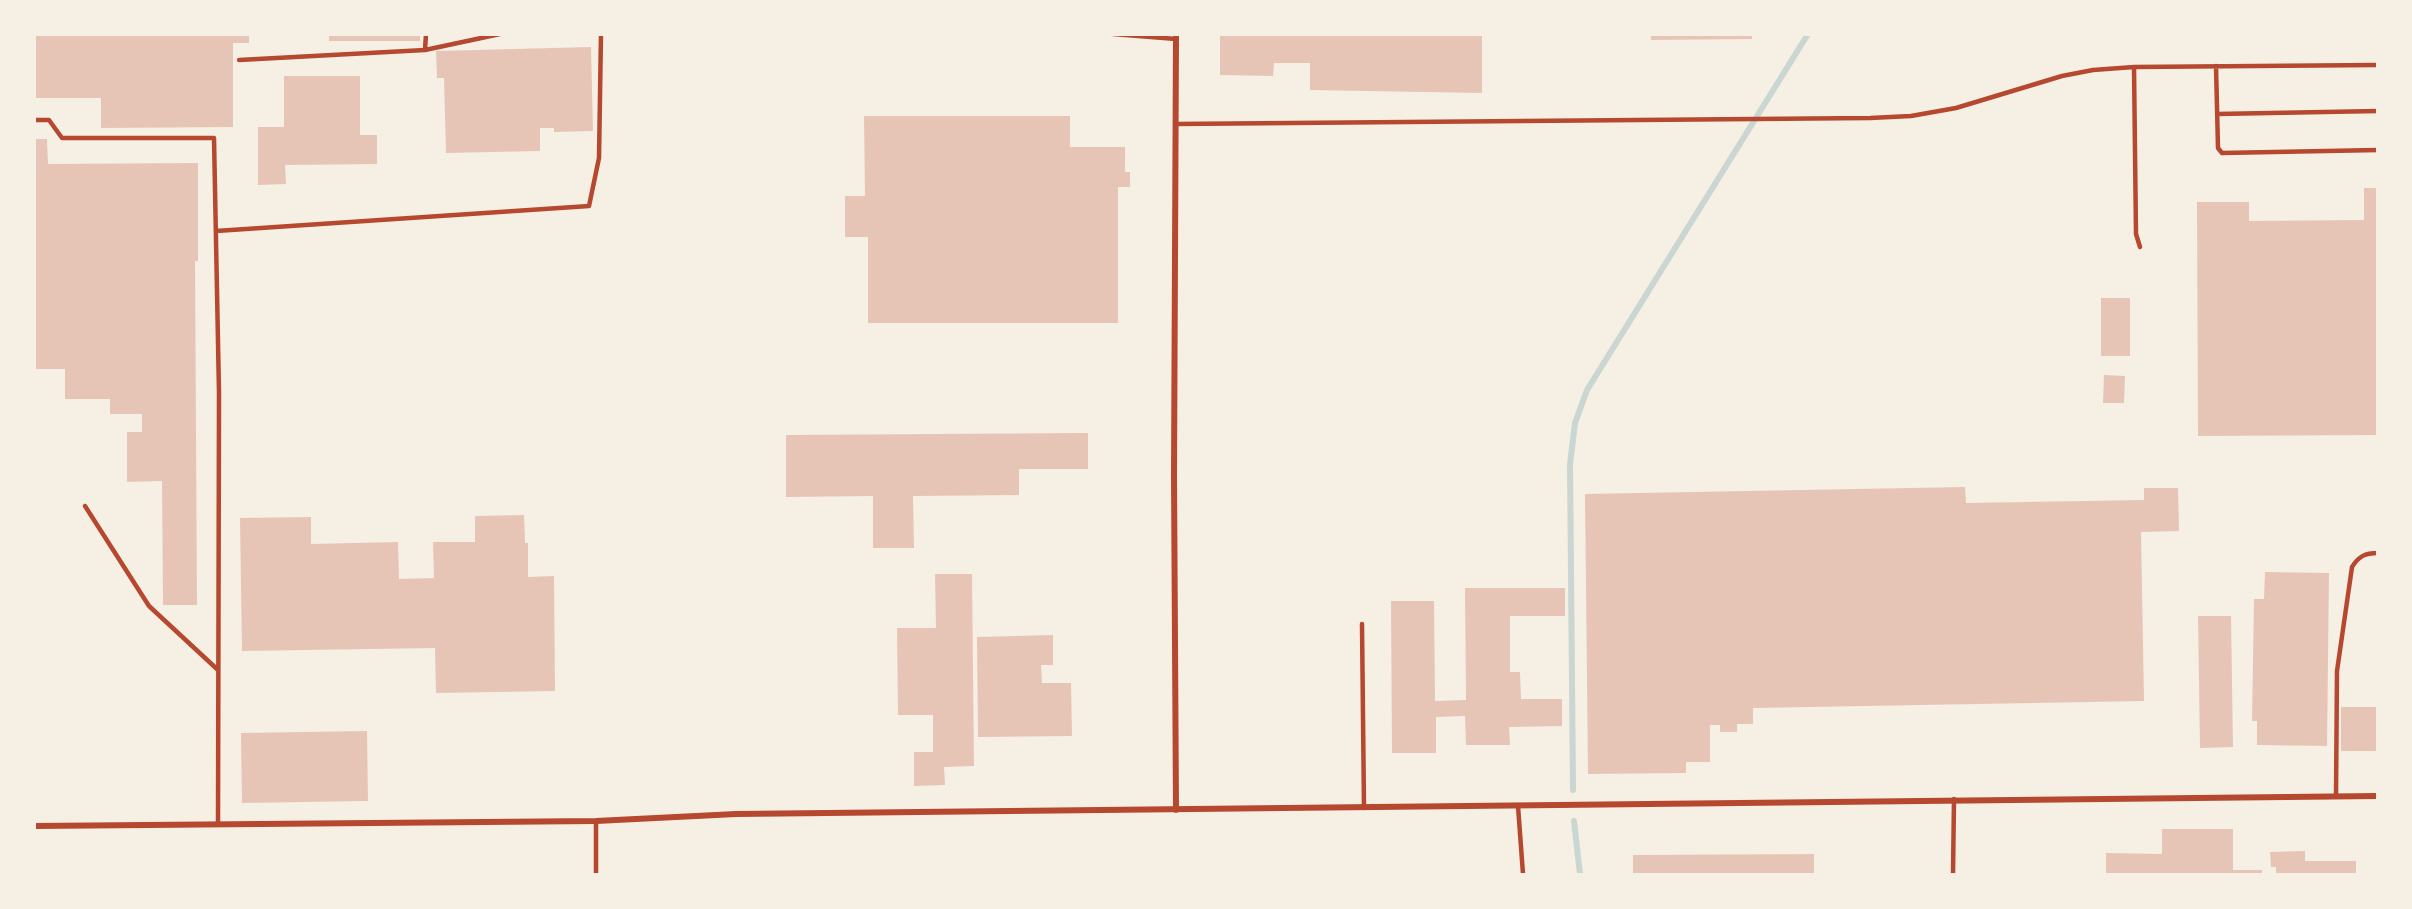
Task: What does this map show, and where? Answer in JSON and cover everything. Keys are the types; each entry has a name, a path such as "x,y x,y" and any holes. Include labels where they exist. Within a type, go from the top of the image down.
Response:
{"street":[{"path":"1176,37 1176,810"},
{"path":"34,826 596,820 736,814 2378,796"}],"lane":[{"path":"425,50 426,34"},
{"path":"239,60 425,50 500,34"},
{"path":"216,231 589,206 599,158 601,34"},
{"path":"1113,34 1176,37"},
{"path":"1175,124 1743,120 1911,116 1987,100 2062,76 2093,70 2216,66 2378,65"},
{"path":"2216,66 2218,148 2222,153 2378,150"},
{"path":"2134,68 2136,234 2140,247"},
{"path":"2217,114 2378,111"},
{"path":"34,120 49,120 62,138 214,138 219,393 218,824"},
{"path":"85,506 149,606 218,670"},
{"path":"2336,796 2337,671 2352,567 2357,559 2367,553 2378,553"},
{"path":"1362,624 1364,808"},
{"path":"1953,874 1954,799"},
{"path":"1518,806 1523,874"},
{"path":"596,820 596,874"}],"building":[{"path":"34,34 249,34 249,43 233,43 233,127 101,128 101,98 34,98"},
{"path":"329,34 420,34 420,41 329,41"},
{"path":"1220,34 1482,34 1482,93 1310,90 1310,63 1274,63 1273,76 1220,75"},
{"path":"1651,34 1752,34 1752,39 1651,40"},
{"path":"591,47 593,131 554,132 554,128 540,128 540,151 446,153 444,78 437,78 436,51"},
{"path":"284,76 360,76 360,135 377,135 377,164 285,165 286,184 258,185 258,127 284,127"},
{"path":"864,116 1070,116 1070,147 1125,147 1125,172 1130,172 1130,187 1118,187 1118,323 868,323 868,237 845,237 845,196 865,196"},
{"path":"34,139 47,139 48,164 198,163 198,261 195,261 197,605 163,605 162,481 127,482 127,432 142,432 142,414 110,414 110,399 65,399 65,369 34,369"},
{"path":"2364,188 2378,188 2378,435 2198,436 2197,202 2249,202 2249,221 2364,220"},
{"path":"2101,298 2130,298 2130,356 2101,356"},
{"path":"2104,375 2125,376 2124,403 2103,403"},
{"path":"1088,433 1088,469 1019,469 1019,495 913,496 914,548 873,548 873,496 786,497 786,435"},
{"path":"1965,487 1966,503 2144,500 2144,488 2178,488 2179,531 2141,532 2144,701 1753,708 1753,724 1737,724 1737,732 1720,732 1720,725 1710,725 1710,762 1686,762 1686,773 1588,774 1585,494"},
{"path":"524,515 525,543 528,543 528,577 554,576 555,691 436,693 435,648 242,651 240,518 311,517 311,544 398,542 399,579 434,578 433,542 475,542 475,516"},
{"path":"2265,572 2329,573 2327,746 2257,745 2257,721 2252,721 2254,599 2264,599"},
{"path":"935,574 972,574 974,766 944,767 945,785 914,786 914,752 933,752 933,715 898,715 897,628 936,628"},
{"path":"1465,588 1565,588 1565,616 1510,616 1510,672 1520,672 1521,699 1562,699 1562,726 1509,727 1510,745 1466,745 1465,716 1436,717 1436,753 1392,753 1391,601 1434,601 1435,701 1466,700"},
{"path":"2198,616 2231,616 2233,747 2200,748"},
{"path":"1053,635 1053,665 1041,665 1042,683 1071,683 1072,736 978,737 977,637"},
{"path":"2341,707 2378,707 2378,751 2341,751"},
{"path":"367,731 368,801 242,803 241,733"},
{"path":"2162,829 2233,829 2233,870 2262,870 2262,874 2106,874 2106,853 2162,854"},
{"path":"2305,851 2305,861 2356,861 2356,874 2276,874 2276,867 2271,867 2270,852"},
{"path":"1814,854 1814,874 1633,874 1633,855"}],"waterway":[{"path":"1573,790 1570,464 1575,423 1587,390 1808,34"},
{"path":"1574,821 1580,874"}]}
